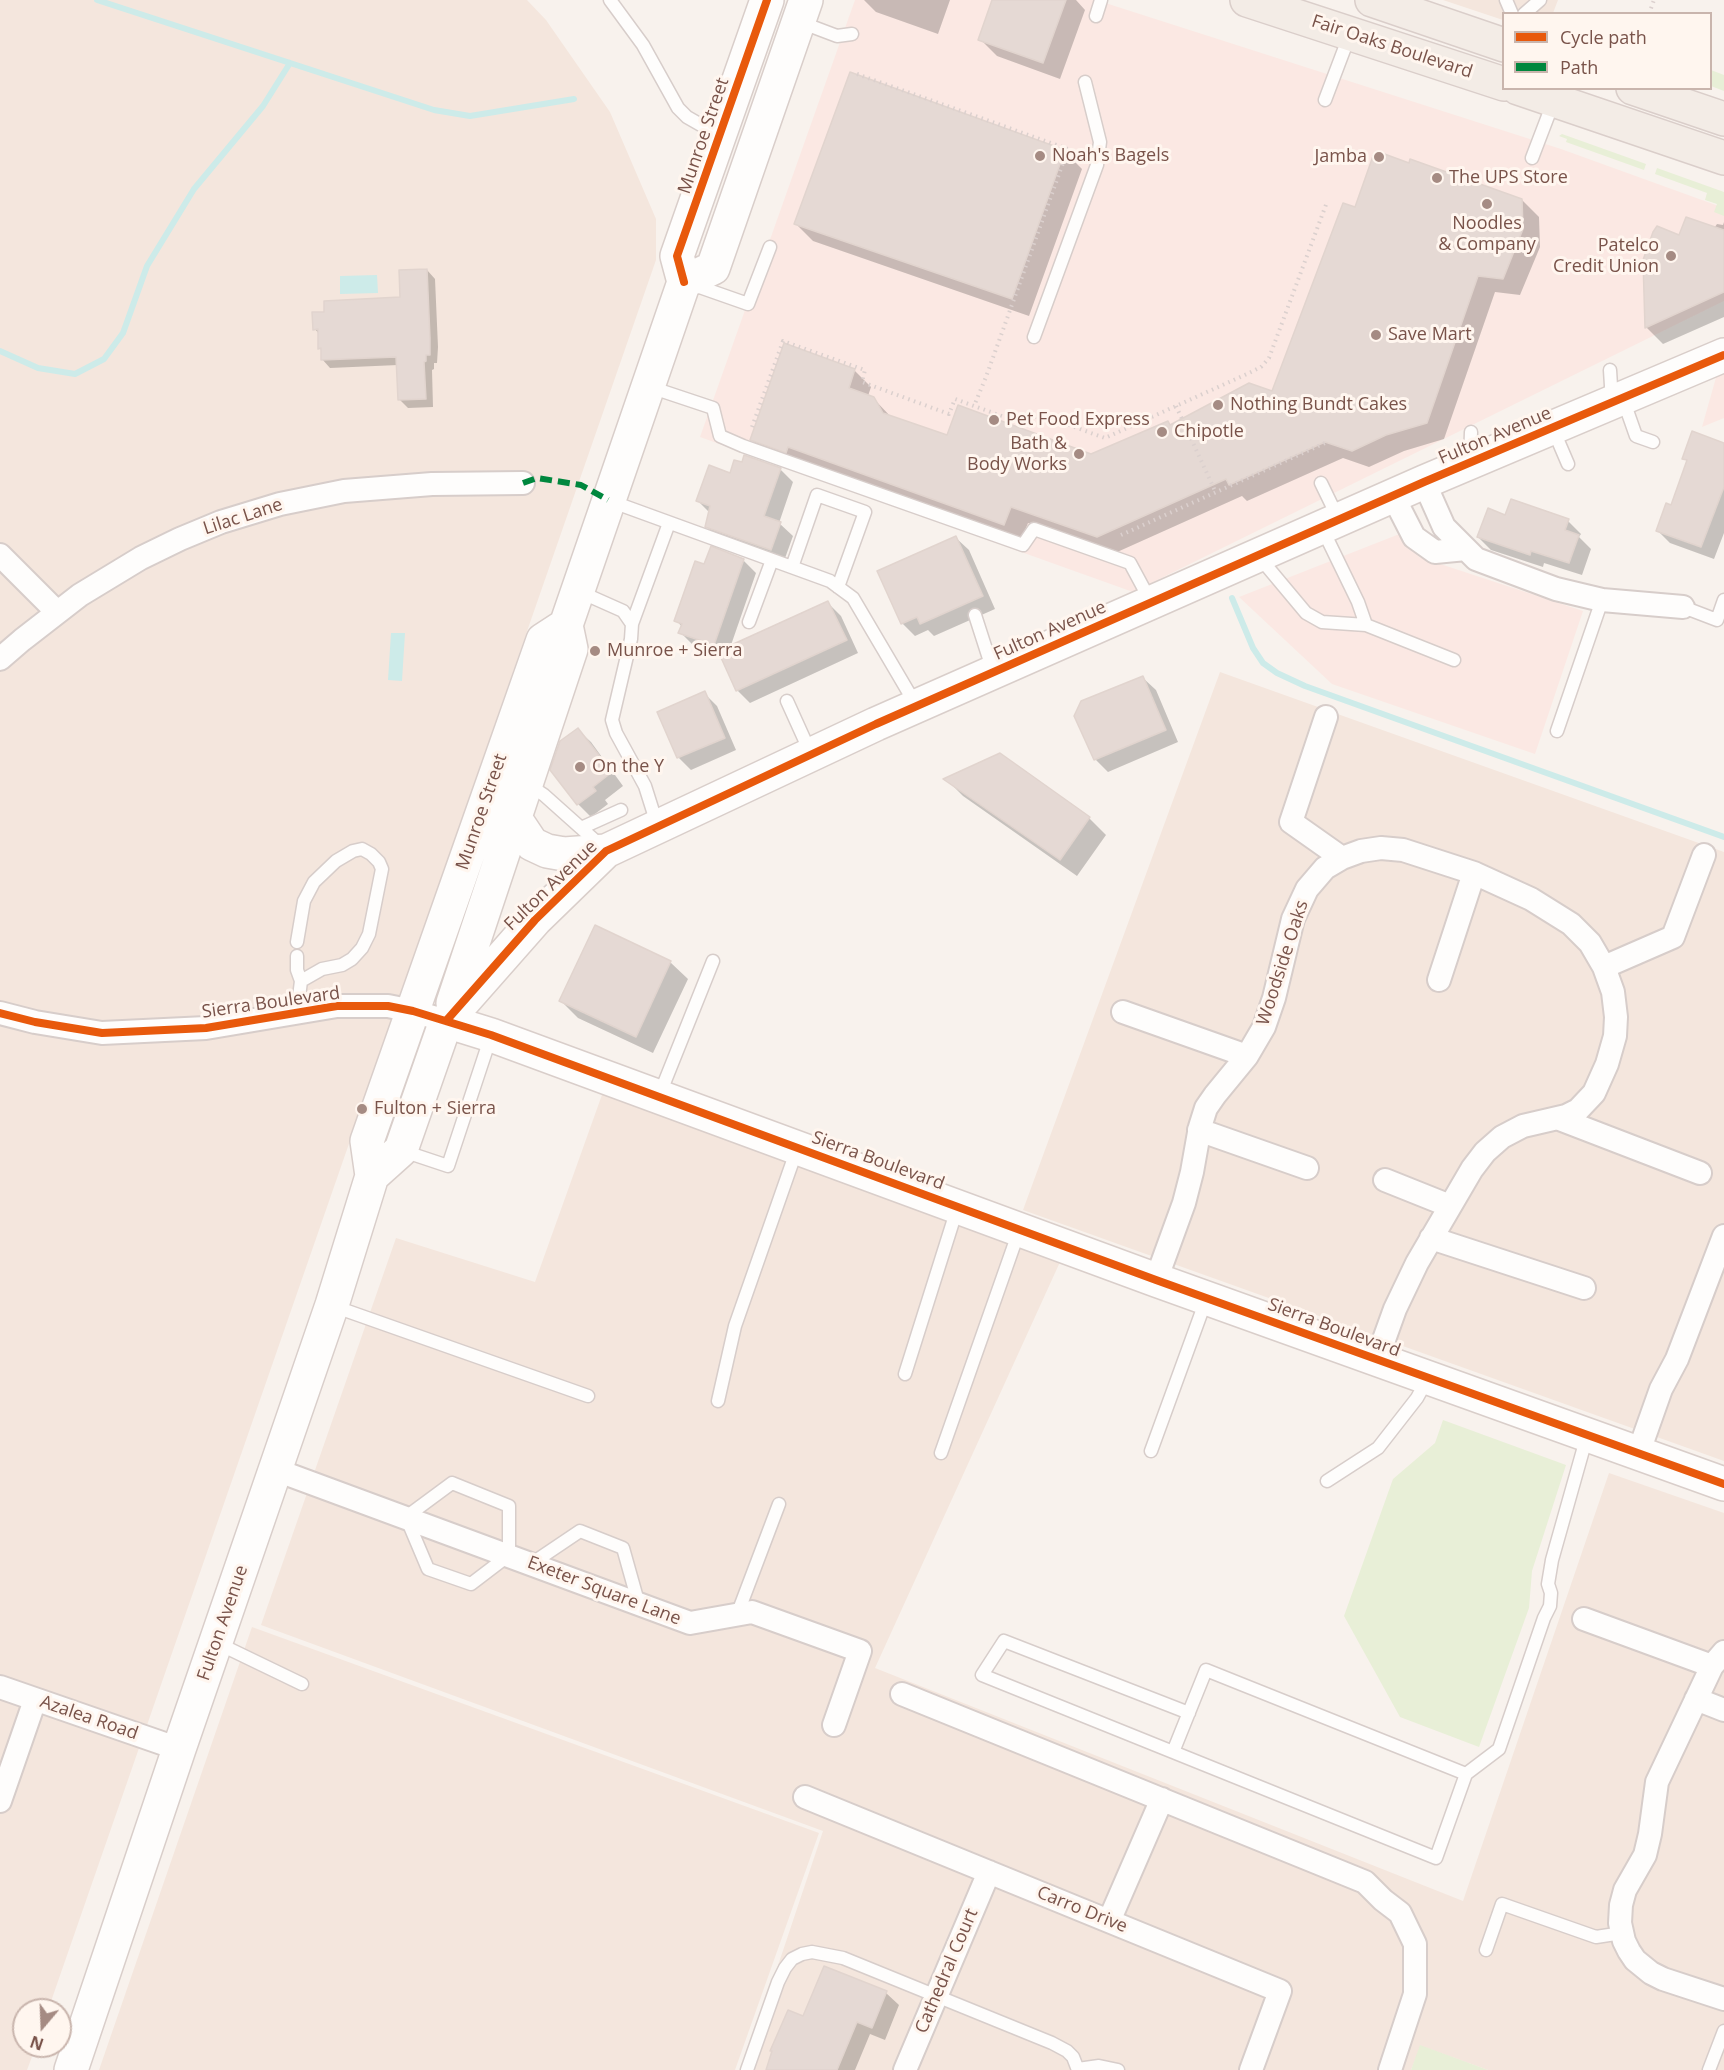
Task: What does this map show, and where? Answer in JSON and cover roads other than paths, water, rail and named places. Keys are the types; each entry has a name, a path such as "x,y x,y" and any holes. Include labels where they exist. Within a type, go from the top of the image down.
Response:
{"main road":[{"name":"Munroe Street","path":"446,1021 571,649 566,625 684,282 677,256 767,0"},
{"name":"Fair Oaks Boulevard","path":"1247,0 1351,32 1502,84"},
{"name":"Fair Oaks Boulevard","path":"1372,0 1502,45"},
{"path":"684,282 713,268 803,11"},
{"path":"1351,32 1364,21 1388,24 1502,61"},
{"path":"1524,90 1724,158"},
{"path":"1639,90 1724,119"},
{"name":"Fulton Avenue","path":"514,817 532,844 547,851 564,854 606,851 916,706 1424,482 1470,447 1552,428 1615,390 1721,359"},
{"name":"Munroe Street","path":"413,1011 543,640 566,625"},
{"name":"Fulton Avenue","path":"372,1176 401,1150 446,1021 535,920 606,851"},
{"name":"Fulton Avenue","path":"71,2070 332,1305 372,1176 367,1141 413,1011"},
{"name":"Sierra Boulevard","path":"446,1021 491,1035 1156,1280 1724,1484"}],"street":[{"path":"1424,482 1444,527 1476,559 1556,589 1602,600 1683,607"},
{"name":"Lilac Lane","path":"0,659 80,595 141,558 221,522 280,504 344,491 388,486 523,483"},
{"path":"1393,496 1414,537 1435,552 1466,549"},
{"path":"0,555 57,612"},
{"path":"1326,717 1291,822 1342,858"},
{"name":"Woodside Oaks","path":"1156,1280 1190,1182 1199,1130 1206,1108 1247,1056 1264,1027 1274,998 1298,904 1307,889 1325,868 1342,858 1361,850 1381,848 1403,850 1474,873 1531,899 1571,924 1590,943 1604,967 1614,992 1615,1036 1607,1064 1588,1101 1578,1110 1557,1118 1523,1126 1502,1137 1485,1152 1472,1169 1416,1263 1395,1309 1377,1359"},
{"path":"1604,967 1673,937 1704,855"},
{"path":"1439,980 1474,873"},
{"name":"Sierra Boulevard","path":"0,1013 35,1022 102,1033 206,1028 337,1006 388,1006 446,1021"},
{"path":"1123,1012 1247,1056"},
{"path":"1557,1118 1700,1173"},
{"path":"1199,1130 1307,1168"},
{"path":"1385,1180 1450,1206"},
{"path":"1638,1454 1661,1389 1677,1359 1724,1236"},
{"path":"1431,1238 1584,1288"},
{"name":"Exeter Square Lane","path":"276,1470 690,1623 752,1612 860,1651 834,1725"},
{"path":"1584,1619 1718,1659 1696,1699 1657,1782 1650,1834 1644,1855 1625,1890 1620,1923 1629,1952 1651,1973 1724,1999"},
{"name":"Azalea Road","path":"0,1687 179,1749"},
{"path":"902,1694 1365,1882 1400,1913 1415,1944 1415,1994 1390,2070"},
{"path":"1696,1699 1724,1710"},
{"path":"0,1801 35,1700"},
{"name":"Carro Drive","path":"805,1797 1280,1991 1251,2070"},
{"path":"1109,1921 1162,1799"},
{"name":"Cathedral Court","path":"905,2070 988,1872"}],"lane":[{"path":"610,0 643,45 678,108 687,117 708,129 721,131"},
{"path":"1096,16 1101,0"},
{"path":"1526,12 1540,0"},
{"path":"803,11 837,36 852,34"},
{"path":"1325,100 1351,32"},
{"path":"1034,337 1097,165 1100,142 1085,82"},
{"path":"1532,158 1554,100"},
{"path":"684,282 748,304 770,247"},
{"path":"648,387 713,408 720,436 743,446 1023,545 1034,529 1130,563 1151,603"},
{"path":"1615,390 1636,436 1653,442"},
{"path":"1552,428 1568,464"},
{"path":"1321,483 1330,523 1366,625"},
{"path":"792,567 817,495 865,512 838,587"},
{"path":"608,500 830,581 853,598 916,706"},
{"path":"658,828 645,786 616,733 612,720 631,639 632,624 669,523"},
{"path":"1258,555 1306,613 1322,622 1366,625 1455,660"},
{"path":"749,622 772,560"},
{"path":"577,591 623,611 632,624"},
{"path":"1557,730 1602,600"},
{"path":"1683,607 1720,621 1724,600"},
{"path":"975,615 993,672"},
{"path":"787,701 811,755"},
{"path":"525,783 543,795 606,851"},
{"path":"581,828 621,810"},
{"path":"297,942 304,902 314,882 336,861 352,851 362,849 371,854 382,869 369,934 362,948 352,959 342,965 322,969 301,981"},
{"path":"297,956 297,970 301,981 297,1013"},
{"path":"659,1097 712,961"},
{"path":"401,1150 448,1166 491,1035"},
{"path":"718,1401 735,1326 797,1148"},
{"path":"905,1374 957,1207"},
{"path":"941,1453 1019,1229"},
{"path":"1151,1451 1207,1298"},
{"path":"332,1305 588,1396"},
{"path":"1327,1481 1378,1448 1417,1398 1428,1377"},
{"path":"1189,1713 1005,1641 982,1675 1436,1858 1466,1774 1499,1749 1514,1707 1550,1606 1551,1593 1548,1584 1552,1560 1587,1435"},
{"path":"452,1483 509,1506 509,1556 471,1584 428,1569 406,1517 452,1483"},
{"path":"737,1615 779,1504"},
{"path":"531,1564 580,1531 623,1548 639,1605"},
{"path":"216,1642 302,1684"},
{"path":"1173,1752 1206,1670 1466,1774"},
{"path":"1486,1950 1502,1904 1596,1937 1622,1933"},
{"path":"747,2070 785,1968 792,1959 812,1952 843,1958 1060,2047 1073,2057 1078,2069 1099,2066 1118,2070"},
{"path":"1710,2070 1724,2031"}],"water":[{"path":"377,275 378,293 340,294 340,276"},
{"path":"391,633 405,633 402,681 388,680"}],"waterway":[{"path":"97,0 434,110 470,116 574,99"},
{"path":"0,351 38,368 75,374 104,359 123,333 147,266 194,189 263,106 290,63"},
{"path":"1232,598 1253,648 1263,663 1277,673 1305,686 1724,837"}],"place":[{"name":"Noah's Bagels","path":"1040,156"},
{"name":"Jamba","path":"1379,157"},
{"name":"The UPS Store","path":"1437,178"},
{"name":"Noodles & Company","path":"1487,204"},
{"name":"Patelco Credit Union","path":"1671,256"},
{"name":"Save Mart","path":"1376,335"},
{"name":"Nothing Bundt Cakes","path":"1218,405"},
{"name":"Pet Food Express","path":"994,420"},
{"name":"Chipotle","path":"1162,432"},
{"name":"Bath & Body Works","path":"1079,454"},
{"name":"Munroe + Sierra","path":"595,651"},
{"name":"On the Y","path":"580,767"},
{"name":"Fulton + Sierra","path":"362,1109"}]}
